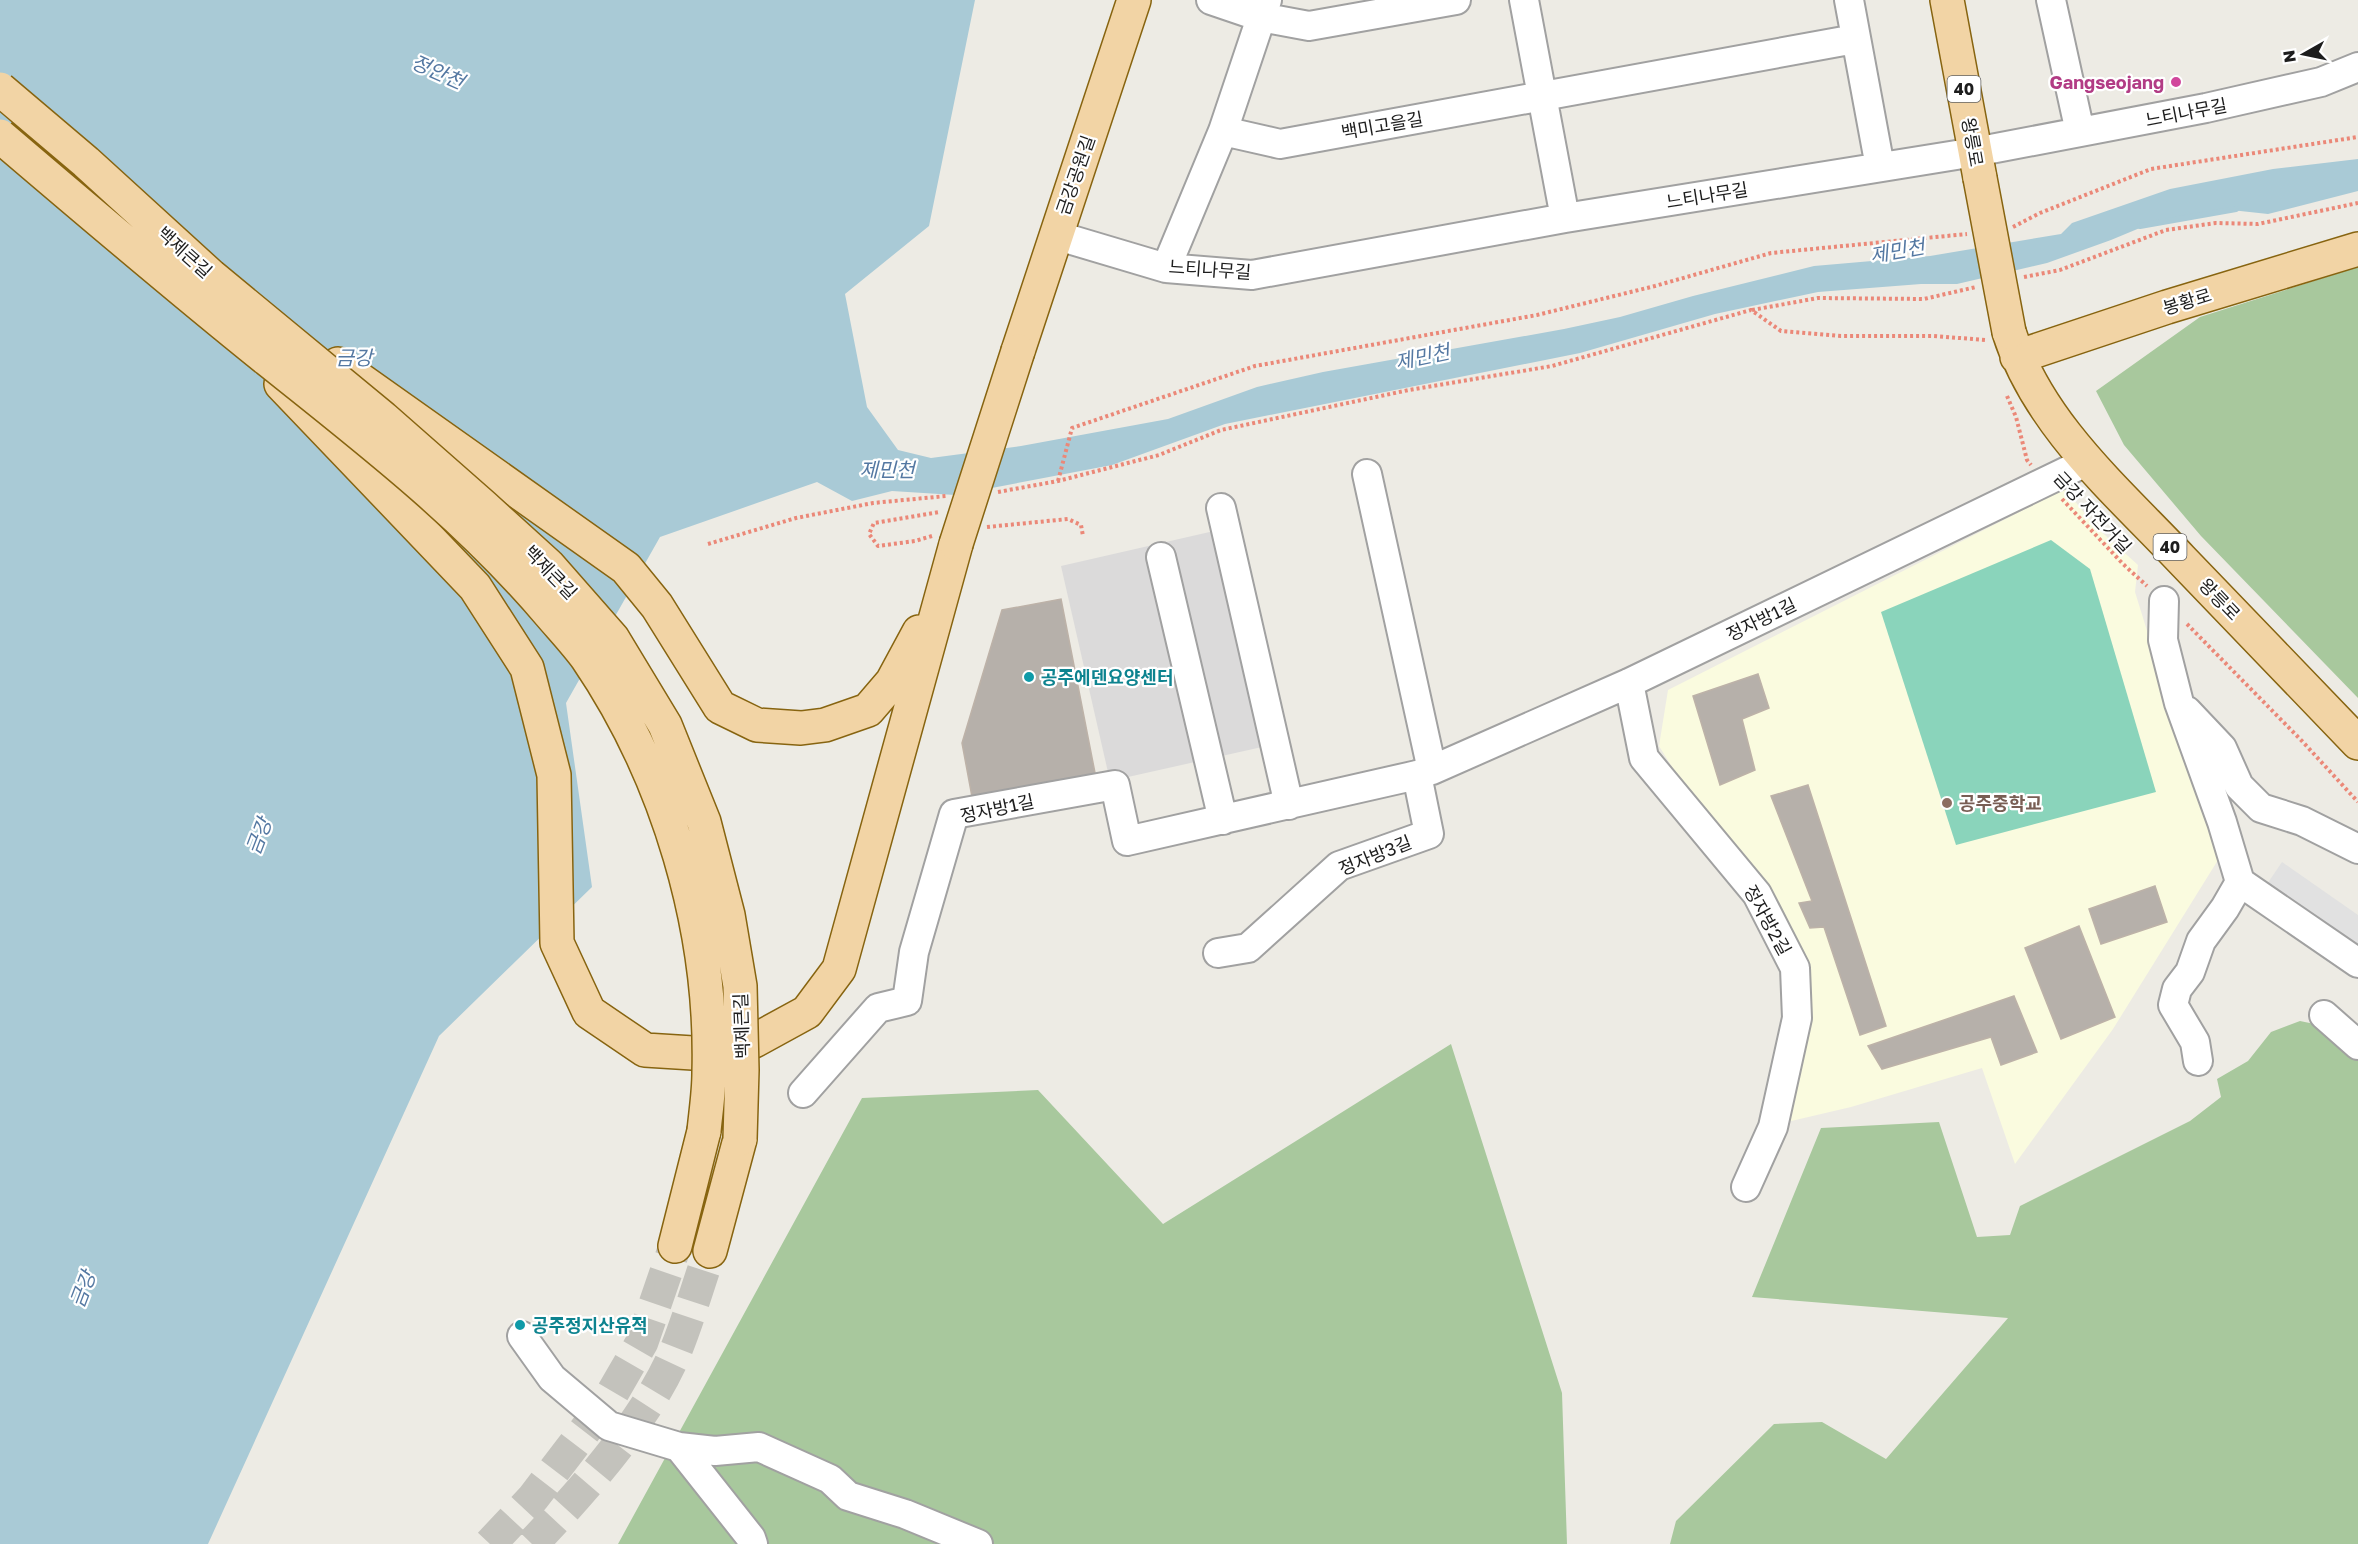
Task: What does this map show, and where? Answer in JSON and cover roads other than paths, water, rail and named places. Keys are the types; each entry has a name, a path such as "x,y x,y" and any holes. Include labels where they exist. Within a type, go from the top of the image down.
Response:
{"main road":[{"name":"금강공원길","path":"947,580 956,543 1134,0"},
{"name":"왕릉로","path":"1947,0 1977,165"},
{"name":"백제큰길","path":"0,89 86,162 211,276 383,418 515,535 548,565 613,639 665,725 704,822 728,915 740,986 742,1070 740,1139 710,1251"},
{"name":"백제큰길","path":"0,136 181,290 362,435 468,527 527,586 586,657 636,740 678,846 697,930 705,993 709,1072 704,1131 675,1246"},
{"name":"40","path":"1977,165 1999,349"},
{"name":"봉황로","path":"1999,349 2167,307 2358,249"},
{"path":"211,276 626,568 657,606 720,707 758,725 801,728 825,725 868,710 892,682 947,580"},
{"path":"181,290 269,371 475,587 527,668 554,775 557,943 590,1012 645,1050 693,1053 754,1041 807,1012 839,969 947,580"},
{"name":"왕릉로","path":"1999,349 2088,461 2358,743"}],"street":[{"path":"1211,0 1264,8 1309,26 1456,0"},
{"path":"1524,0 1565,218"},
{"path":"1849,0 1880,167"},
{"path":"2051,0 2080,132"},
{"path":"1166,268 1223,131 1264,8"},
{"name":"백미고을길","path":"1223,131 1280,144 1855,39"},
{"name":"느티나무길","path":"1055,236 1166,268 1252,275 1565,218 1880,167 1977,165 2080,132 2206,108 2321,82 2358,68"},
{"name":"정자방1길","path":"803,1093 878,1008 907,1001 914,952 954,814 1115,785 1127,841 1424,772 1629,683 2088,461"},
{"path":"1367,474 1424,772"},
{"path":"1221,508 1289,805"},
{"path":"1161,557 1223,820"},
{"path":"2164,601 2163,640 2179,703 2222,822 2240,882 2358,963"},
{"name":"정자방2길","path":"1629,683 1644,758 1757,894 1795,968 1797,1018 1773,1127 1746,1187"},
{"path":"2179,703 2222,748 2239,786 2260,808 2302,821 2358,849"},
{"name":"정자방3길","path":"1218,953 1248,948 1339,866 1429,834 1424,772"},
{"path":"2198,1061 2195,1042 2173,1005 2177,989 2190,972 2201,941 2225,908 2240,882"},
{"path":"2324,1016 2358,1045"},
{"path":"522,1336 552,1378 609,1426 679,1448 715,1451 759,1447 830,1479 848,1496 905,1514 978,1544"},
{"path":"679,1448 751,1538 753,1544"}],"water":[{"name":"금강","path":"0,0 975,0 929,226 845,294 867,407 898,450 931,458 1021,446 1168,419 1257,387 1323,372 1620,317 1814,266 1930,256 2061,234 2072,223 2170,189 2273,169 2358,159 2358,191 2268,214 2231,210 2147,225 2047,263 1957,284 1921,284 1818,292 1715,314 1580,353 1225,424 1112,465 955,495 892,491 852,501 817,482 660,537 566,703 592,887 439,1036 208,1544 0,1544"}],"waterway":[{"name":"제민천","path":"2140,226 2236,209"}],"tunnel":[{"path":"490,1544 533,1498 609,1399 642,1342 675,1246"},
{"path":"532,1544 592,1478 647,1405 674,1355 710,1251"}],"place":[{"name":"Gangseojang","path":"2176,82"},
{"name":"공주에덴요양센터","path":"1029,677"},
{"name":"공주중학교","path":"1947,803"},
{"name":"공주정지산유적","path":"520,1325"}],"water label":[{"name":"정안천","path":"438,71"}]}
